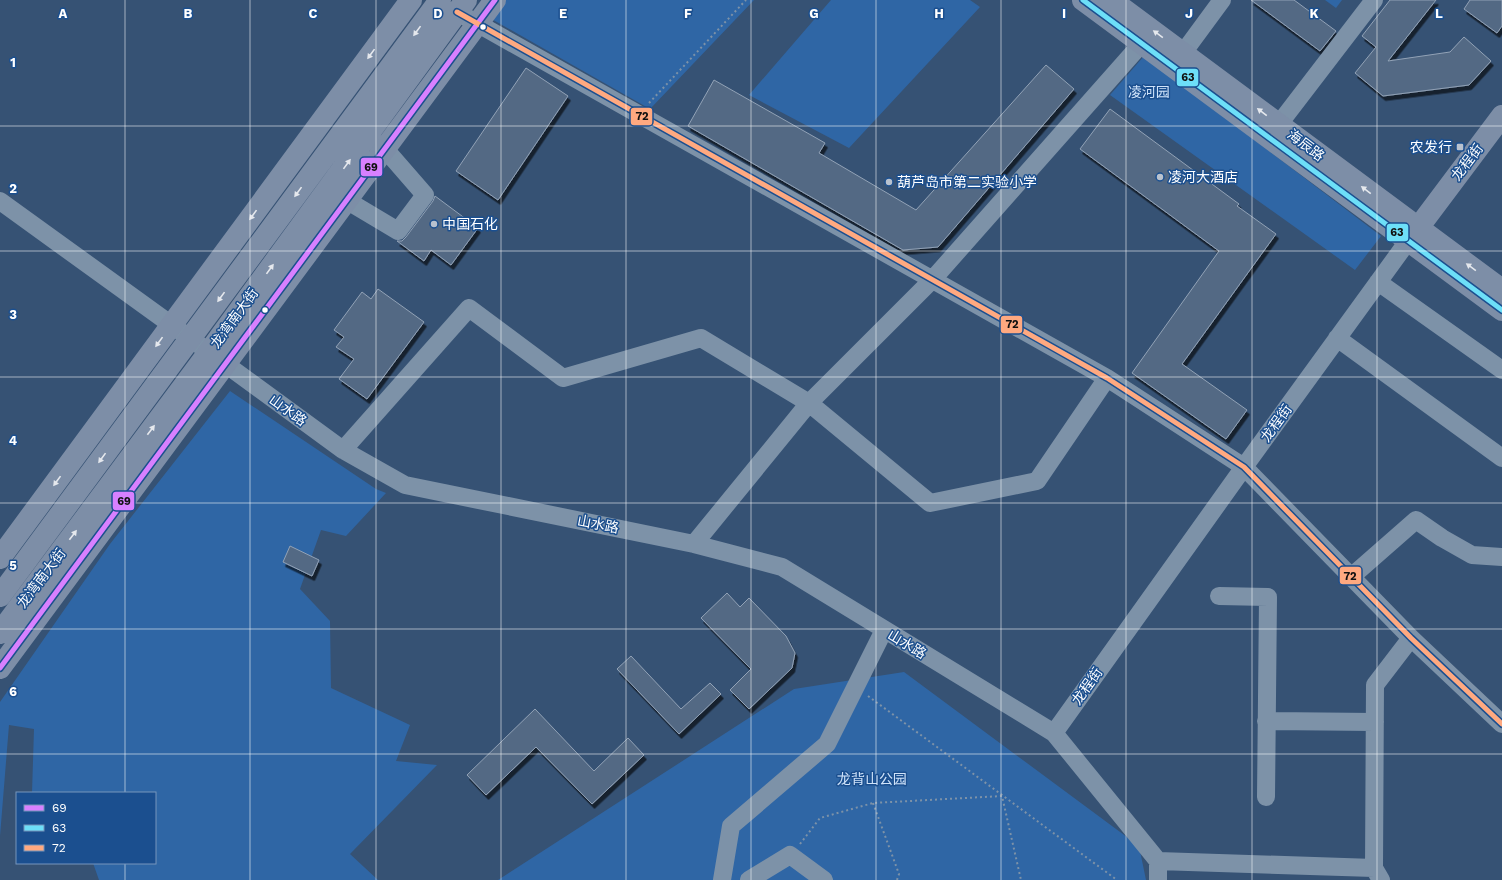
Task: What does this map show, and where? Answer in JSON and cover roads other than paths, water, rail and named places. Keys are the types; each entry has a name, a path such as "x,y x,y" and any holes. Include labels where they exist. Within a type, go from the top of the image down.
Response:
{"main road":[{"path":"0,558 411,0"},
{"path":"338,195 385,149 496,0"},
{"name":"海辰路","path":"1083,0 1142,44 1413,235 1502,290"},
{"name":"海辰路","path":"1110,0 1279,124 1502,310"},
{"name":"龙湾南大街","path":"0,633 217,358 338,195 367,136 420,63 454,4"},
{"name":"龙湾南大街","path":"0,596 327,153 454,4"},
{"path":"420,63 438,77"},
{"name":"龙程街","path":"1413,235 1502,116"},
{"path":"308,140 327,153"},
{"path":"0,668 217,358"}],"street":[{"path":"1183,53 1222,0"},
{"path":"1279,124 1374,0"},
{"path":"454,4 478,24 1107,378 1244,467 1411,638 1502,724"},
{"path":"694,544 809,403 933,280 1142,44"},
{"path":"338,195 398,231 425,195 385,149 367,136"},
{"name":"山水路","path":"0,201 343,450 405,485 694,544 782,567 1054,733 1158,861"},
{"name":"龙程街","path":"1054,733 1244,467 1413,235"},
{"path":"1378,282 1502,370"},
{"path":"343,450 469,308 563,378 701,338 809,403 930,503 1037,481 1107,378"},
{"path":"1337,338 1502,458"},
{"path":"1351,577 1416,520 1442,538 1472,555 1502,557"},
{"path":"1219,596 1268,597 1266,797"},
{"path":"743,880 723,876 731,826 827,744 884,630"},
{"path":"1158,880 1158,861 1327,873 1378,874 1375,685 1411,638"},
{"path":"1266,721 1375,722"},
{"path":"749,880 790,855 824,880"}],"place":[{"name":"农发行","path":"1460,147"},
{"name":"凌河大酒店","path":"1160,177"},
{"name":"葫芦岛市第二实验小学","path":"889,182"},
{"name":"中国石化","path":"434,224"}],"park label":[{"name":"凌河园","path":"1149,92"},
{"name":"龙背山公园","path":"872,779"}]}
